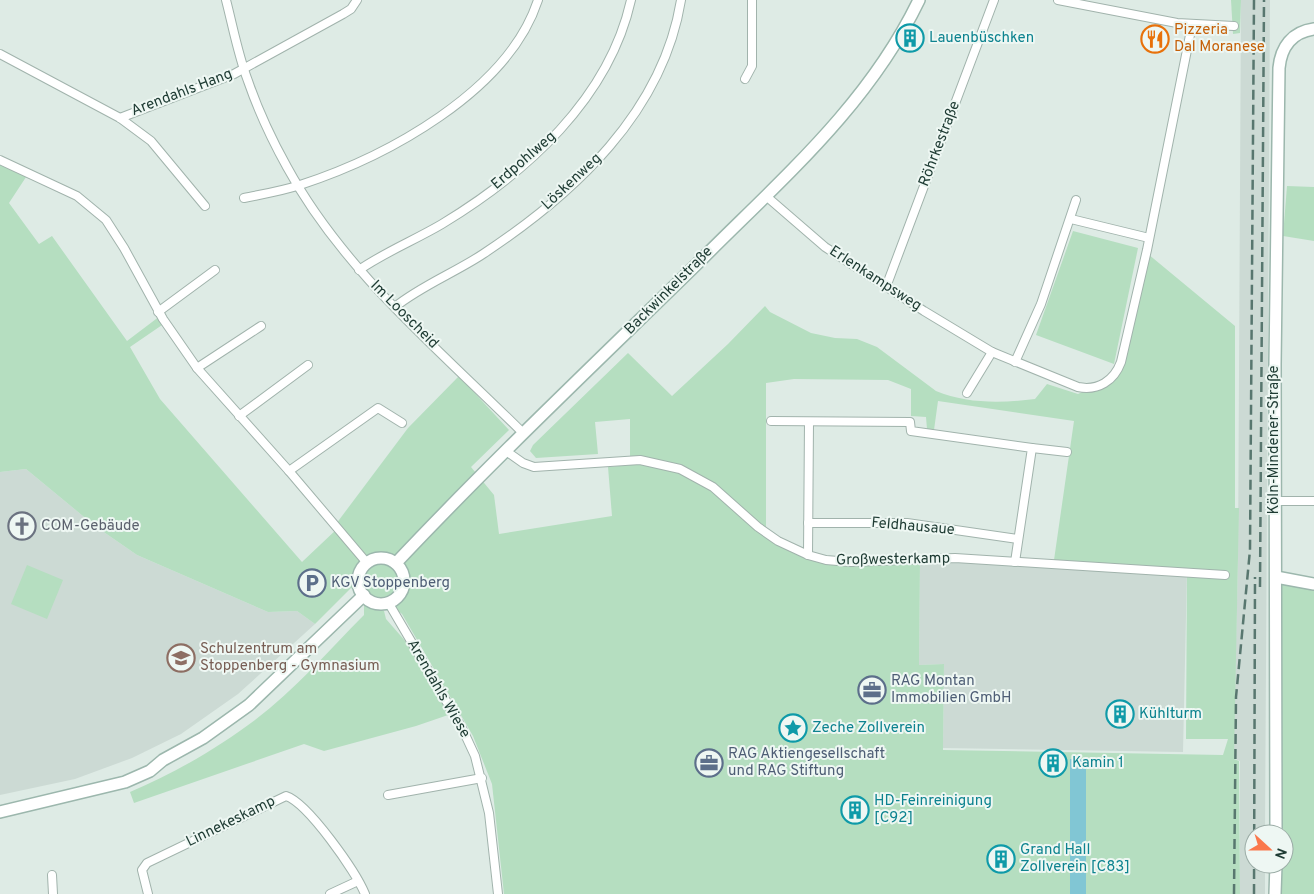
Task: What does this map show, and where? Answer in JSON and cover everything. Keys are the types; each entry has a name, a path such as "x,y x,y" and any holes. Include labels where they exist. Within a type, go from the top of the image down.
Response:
{"main road":[{"name":"Backwinkelstraße","path":"396,563 523,433 766,196 840,121 892,47 919,0"},
{"name":"Köln-Mindener-Straße","path":"1276,824 1276,577 1274,502 1278,94 1280,60 1285,46 1299,33 1314,29"},
{"path":"382,558 396,563 403,574 403,587 396,598 388,602 374,602 364,595 359,580 361,571 367,563 382,558"},
{"path":"1276,577 1314,584"},
{"path":"0,812 110,784 135,770 163,760 202,738 249,705 364,595"},
{"path":"1275,894 1276,874"}],"street":[{"name":"Im Looscheid","path":"226,0 244,68 268,130 298,186 326,229 359,270 523,433"},
{"name":"Arendahls Hang","path":"120,118 234,74 343,14 351,9 357,0"},
{"path":"244,198 298,186 343,169 387,148 460,100 493,71 517,44 527,28 538,0"},
{"name":"Erdpohlweg","path":"359,270 428,233 482,197 520,167 564,125 588,97 604,72 623,31 631,0"},
{"name":"Löskenweg","path":"395,307 468,263 513,232 556,198 609,147 638,110 660,72 674,32 681,0"},
{"path":"745,79 752,58 752,0"},
{"name":"Röhrkestraße","path":"886,287 994,0"},
{"path":"1058,0 1192,25 1234,26"},
{"name":"Erlenkampsweg","path":"766,196 825,247 992,352 1078,387 1092,388 1109,380 1121,362 1149,238 1192,25"},
{"name":"Arendahls Hang","path":"0,54 120,118 151,142 205,206"},
{"path":"0,160 76,196 101,216 124,248 158,312 197,368 289,471 367,563"},
{"path":"1015,362 1041,304 1076,200"},
{"path":"1071,219 1149,238"},
{"path":"158,312 215,270"},
{"path":"197,368 261,326"},
{"path":"967,393 992,352"},
{"path":"240,416 308,365"},
{"path":"289,471 378,408 402,423"},
{"path":"771,421 910,422 911,431 1067,452"},
{"path":"808,555 809,422"},
{"path":"1016,562 1032,448"},
{"name":"Großwesterkamp","path":"506,451 523,463 534,467 640,460 680,468 714,487 758,527 778,541 808,555 828,560 850,562 955,558 1225,575"},
{"path":"1274,502 1314,501"},
{"name":"Feldhausaue","path":"808,523 907,523 1018,539"},
{"name":"Arendahls Wiese","path":"388,602 462,728 482,778 489,813 498,894"},
{"path":"388,795 482,778"},
{"name":"Linnekeskamp","path":"148,894 144,867 286,796 313,819 329,838 365,894"},
{"path":"52,875 53,894"},
{"path":"330,894 358,881"}],"shaded area":[{"path":"1241,0 1270,0 1265,824 1244,824 1244,874 1265,874 1265,894 1240,894 1240,761 1233,758 1238,564"},
{"name":"Schulzentrum am Stoppenberg - Gymnasium","path":"26,469 95,526 137,555 268,612 297,611 315,624 238,694 181,734 132,758 75,779 0,795 0,472"},
{"path":"1054,560 1187,570 1183,752 943,748 944,664 919,665 920,562 952,561 1053,567"}],"green space":[{"path":"1231,0 1241,0 1240,33 1233,34"},
{"path":"0,160 28,174 9,203 39,244 52,236 127,341 160,316 165,323 130,347 160,399 302,562 338,528 336,524 408,428 459,376 509,430 471,467 494,495 499,534 612,516 608,467 630,465 630,419 595,422 598,454 536,458 530,451 533,445 628,353 672,396 728,344 765,306 770,312 811,333 835,338 857,339 877,347 936,391 948,395 985,401 1035,399 1047,384 1078,394 1117,376 1148,254 1235,326 1235,508 1239,508 1234,759 1239,761 1240,894 504,894 492,784 473,736 402,614 388,603 373,601 351,588 315,624 297,611 268,612 137,555 95,526 26,469 0,472","holes":["794,379 888,380 911,389 911,416 926,417 927,429 934,430 938,401 1074,421 1054,560 1187,570 1186,739 1228,739 1223,755 943,750 944,664 919,665 920,562 859,562 822,559 785,547 766,536 766,383"]},
{"path":"1287,186 1314,187 1314,241 1283,236"},
{"path":"1073,231 1138,248 1114,364 1036,335"},
{"path":"27,565 63,580 47,619 11,604"},
{"path":"1277,578 1314,584 1314,894 1282,894 1281,874 1294,874 1294,824 1279,824"},
{"path":"364,605 373,605 384,611 386,619 414,651 451,714 416,726 324,751 304,744 134,803 130,792 179,769 211,750 270,708 298,683 364,615"}],"water":[{"path":"1070,759 1086,759 1086,894 1070,894"}],"railway":[{"path":"1234,894 1236,697 1250,550 1254,0"},
{"path":"1260,587 1264,0"},
{"path":"1254,894 1255,577"}],"place":[{"name":"Lauenbüschken","path":"910,38"},
{"name":"Pizzeria Dal Moranese","path":"1155,39"},
{"name":"COM-Gebäude","path":"22,526"},
{"name":"KGV Stoppenberg","path":"312,583"},
{"name":"Schulzentrum am Stoppenberg - Gymnasium","path":"181,658"},
{"name":"RAG Montan Immobilien GmbH","path":"872,690"},
{"name":"Kühlturm","path":"1120,714"},
{"name":"Zeche Zollverein","path":"793,728"},
{"name":"RAG Aktiengesellschaft und RAG Stiftung","path":"709,763"},
{"name":"Kamin 1","path":"1053,763"},
{"name":"HD-Feinreinigung [C92]","path":"855,810"},
{"name":"Grand Hall Zollverein [C83]","path":"1001,859"}]}
